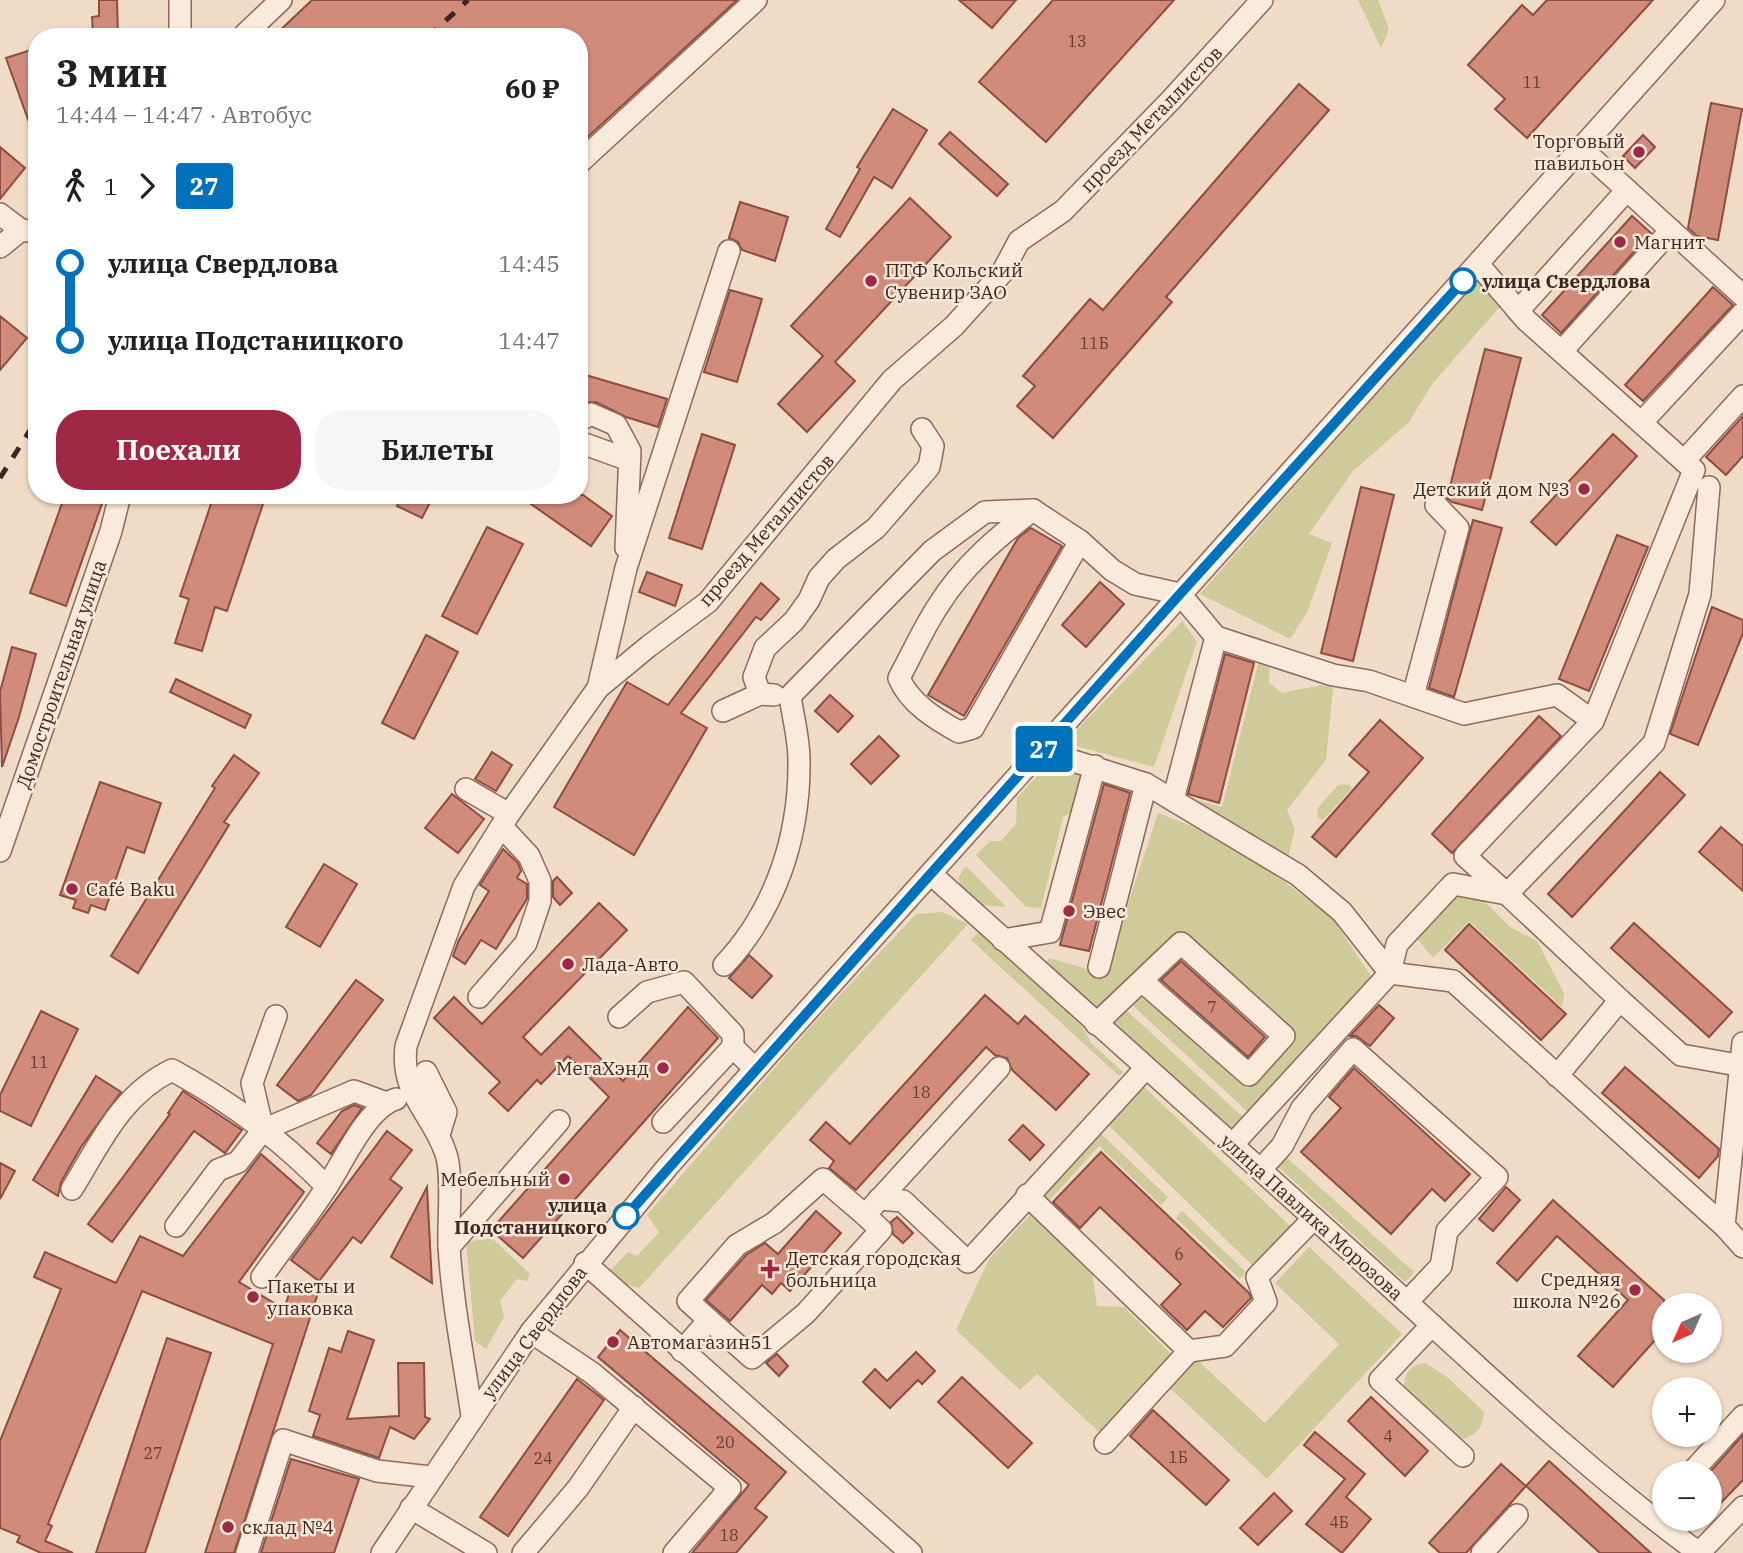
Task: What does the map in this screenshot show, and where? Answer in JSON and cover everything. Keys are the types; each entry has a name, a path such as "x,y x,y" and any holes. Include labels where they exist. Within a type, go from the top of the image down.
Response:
{"street":[{"path":"180,0 180,28"},
{"path":"252,28 281,0"},
{"path":"588,155 755,0"},
{"name":"проезд Металлистов","path":"472,1416 449,1247 448,1157 439,1135 425,1117 414,1094 404,1065 406,1046 464,886 505,821 598,688 708,602 892,380 954,326 1002,273 1019,240 1063,211 1171,100 1262,0"},
{"name":"улица Свердлова","path":"382,1553 531,1332 585,1264 755,1069 1714,0"},
{"path":"1582,149 1743,296"},
{"path":"1518,311 1627,190"},
{"path":"0,214 28,230"},
{"path":"1562,351 1671,230"},
{"path":"0,247 28,232"},
{"path":"598,688 626,568 729,251"},
{"path":"1478,264 1518,311 1694,470 1592,720 1465,856 1681,1055 1742,1066"},
{"path":"1642,422 1743,313"},
{"path":"1684,461 1743,396"},
{"path":"588,416 591,414 616,425 630,450 626,568"},
{"path":"760,694 754,677 765,648 794,621 809,600 819,578 836,559 876,528 929,467 933,446 922,429"},
{"path":"588,445 629,460"},
{"path":"1507,894 1654,743 1700,594 1709,487"},
{"name":"Домостроительная улица","path":"0,851 111,531 118,504"},
{"path":"1413,696 1458,528 1436,505"},
{"path":"1033,510 993,541 969,565 938,606 899,678 903,688 915,701 939,721 959,732 973,728 1080,541"},
{"path":"723,711 760,694 790,696 932,551 985,512 1033,510 1080,541 1112,570 1135,584 1180,594 1216,637 1333,675 1369,681 1464,714 1557,695 1592,720"},
{"path":"1173,800 1216,637"},
{"path":"724,965 745,942 773,894 794,831 800,758 790,696"},
{"path":"1042,751 1146,784 1298,875 1342,912 1390,972 1453,981 1724,1226 1743,1247"},
{"path":"1003,940 1050,932 1095,766"},
{"path":"1099,967 1146,784"},
{"path":"466,789 505,821 529,856 540,881 540,901 526,943 479,997"},
{"name":"улица Павлика Морозова","path":"931,874 1432,1325 1652,1506"},
{"path":"1233,1144 1390,972 1397,944 1453,884 1507,894"},
{"path":"1096,1024 1181,943 1284,1036 1249,1074 1142,982"},
{"path":"619,1017 647,992 684,982 733,1034 733,1047 663,1122"},
{"path":"1558,1076 1620,1000"},
{"path":"264,1130 252,1083 276,1016"},
{"path":"1724,1226 1743,1043"},
{"path":"733,1047 755,1069"},
{"path":"1261,1169 1282,1146 1302,1108 1353,1049 1496,1177 1447,1231 1441,1266 1407,1302"},
{"path":"872,1207 999,1068"},
{"path":"872,1207 903,1201 968,1262 1145,1069"},
{"path":"72,1189 124,1104 151,1080 172,1070 204,1087 264,1130 298,1157 327,1187"},
{"path":"426,1072 446,1112 439,1135"},
{"path":"176,1226 218,1170 237,1162 264,1130 354,1091 384,1102 414,1094"},
{"path":"262,1277 327,1187 345,1153 384,1102"},
{"path":"449,1247 559,1122"},
{"path":"823,1179 872,1207 881,1230 806,1312 752,1359 709,1321 688,1301 737,1245 774,1223 823,1179"},
{"path":"1027,1195 1189,1351"},
{"path":"1105,1443 1189,1351 1225,1346 1266,1303 1257,1277 1314,1218"},
{"path":"585,1264 911,1553"},
{"path":"682,1351 709,1321"},
{"path":"1432,1325 1380,1380 1463,1455"},
{"path":"531,1332 592,1373 730,1488 674,1553"},
{"path":"523,1553 578,1488 634,1407"},
{"path":"1702,1461 1743,1416"},
{"path":"247,1553 283,1440 377,1471 431,1477"},
{"path":"1699,1553 1743,1507"},
{"path":"411,1508 457,1546 486,1553"},
{"path":"1482,1553 1517,1515"},
{"name":"улица Павлика Морозова","path":"1678,1531 1699,1553"}],"shaded area":[{"path":"1358,0 1378,0 1389,29 1381,48"},
{"path":"1480,276 1504,302 1433,383 1408,423 1353,471 1309,534 1332,543 1307,613 1290,639 1200,594"},
{"path":"1182,621 1197,642 1154,767 1064,743"},
{"path":"1260,656 1270,660 1269,683 1282,693 1322,685 1333,688 1326,760 1287,810 1295,829 1287,861 1186,797 1222,807"},
{"path":"1052,759 1074,764 1084,780 1077,809 1063,817 1041,908 1026,907 976,855 990,841 1001,841 1016,824 1017,798"},
{"path":"1348,784 1352,788 1322,821 1318,817 1317,809 1338,785"},
{"path":"1158,813 1192,826 1274,874 1332,918 1371,976 1249,1113 1130,1003 1141,993 1248,1089 1296,1037 1180,930 1097,1011 1045,964 1049,958 1105,974"},
{"path":"966,866 1006,907 981,905 960,885 958,878"},
{"path":"1455,891 1480,897 1510,927 1537,941 1564,993 1562,1007 1469,921 1433,958 1414,935"},
{"path":"943,912 968,924 639,1288 610,1280 607,1274 628,1252 637,1256 659,1232 647,1215 811,1026 916,914"},
{"path":"978,932 1083,1027 1091,1043 1123,1072 1119,1076 971,940"},
{"path":"1124,1008 1244,1118 1232,1130 1109,1022"},
{"path":"1139,1082 1291,1227 1253,1266 1104,1121"},
{"path":"1101,1134 1168,1197 1161,1205 1099,1146 1045,1205 1036,1197 1089,1137"},
{"path":"1284,1155 1414,1272 1405,1282 1275,1164"},
{"path":"1182,1211 1246,1272 1240,1279 1176,1218"},
{"path":"1032,1213 1092,1272 1097,1306 1124,1307 1171,1354 1099,1432 1037,1374 1020,1390 956,1330 989,1259"},
{"path":"492,1238 530,1274 527,1281 517,1279 500,1301 504,1317 486,1349 475,1341 466,1242"},
{"path":"1309,1247 1402,1334 1267,1479 1170,1388 1195,1358 1265,1423 1339,1344 1275,1283"},
{"path":"1425,1363 1446,1376 1484,1412 1480,1428 1469,1437 1458,1440 1404,1391 1408,1372"}],"building":[{"path":"99,0 117,0 118,28 93,28 92,17 99,16"},
{"path":"312,0 737,0 588,137 588,28 282,28"},
{"path":"959,0 1016,0 992,28"},
{"path":"1053,0 1174,0 1046,142 979,82"},
{"path":"1547,0 1653,0 1527,138 1495,109 1505,99 1468,65 1522,5 1533,15"},
{"path":"28,51 28,119 6,58"},
{"path":"1299,84 1329,110 1166,297 1172,302 1053,438 1017,406 1035,386 1023,376 1090,299 1103,310"},
{"path":"1711,103 1742,109 1718,240 1697,236 1688,228"},
{"path":"893,109 927,130 892,188 874,177 840,237 826,229 860,169 857,167"},
{"path":"950,132 1008,184 997,196 939,144"},
{"name":"Торговый павильон","path":"1643,135 1655,147 1635,168 1623,156"},
{"path":"0,147 25,168 0,199"},
{"name":"ПТФ Кольский Сувенир ЗАО","path":"910,198 951,237 835,362 855,381 807,432 778,404 823,356 791,326"},
{"path":"740,202 788,217 775,261 742,250 738,242 729,238"},
{"path":"1632,216 1651,233 1561,333 1542,315"},
{"path":"1713,287 1733,305 1643,401 1625,385"},
{"path":"730,290 762,299 737,382 704,372"},
{"path":"0,316 27,338 0,370"},
{"path":"1485,349 1521,358 1482,510 1452,502 1447,498"},
{"path":"588,376 667,399 658,427 626,417 596,402 588,402"},
{"path":"1743,416 1743,456 1726,475 1706,457"},
{"path":"702,434 735,445 702,549 669,538"},
{"name":"Детский дом №3","path":"1613,434 1637,456 1556,545 1531,522"},
{"path":"1361,487 1394,495 1353,661 1321,653"},
{"path":"588,499 612,516 591,546 531,504 588,504"},
{"path":"62,504 102,504 66,606 30,593"},
{"path":"211,504 263,504 227,611 215,607 202,651 175,643 189,599 180,596"},
{"path":"398,504 429,504 422,518 397,506"},
{"path":"1473,520 1502,528 1454,697 1429,688"},
{"path":"487,527 523,544 477,634 442,616"},
{"path":"1031,528 1062,546 964,716 928,695 1018,538"},
{"path":"1617,535 1648,547 1589,691 1559,679"},
{"path":"647,572 682,585 675,606 639,592"},
{"path":"1100,582 1124,604 1086,647 1062,625"},
{"path":"761,583 779,599 761,620 756,617 681,713 707,728 634,855 554,807 627,682 668,705"},
{"path":"1712,607 1743,620 1743,633 1698,745 1670,734"},
{"path":"426,635 458,652 414,739 382,723"},
{"path":"12,647 36,654 2,767 0,692"},
{"path":"1225,654 1254,663 1219,803 1188,794"},
{"path":"176,679 251,715 245,728 170,692"},
{"path":"830,695 853,716 838,732 815,711"},
{"path":"1539,716 1561,736 1452,853 1432,834"},
{"path":"1380,720 1423,758 1336,857 1312,837 1369,772 1349,755"},
{"path":"879,736 899,756 871,784 851,764"},
{"path":"492,752 512,765 496,791 475,779"},
{"path":"234,755 259,773 224,822 229,825 138,973 111,956 215,788 212,786"},
{"path":"1660,772 1685,795 1572,917 1548,894"},
{"path":"100,782 161,803 144,853 127,847 105,910 91,905 88,913 73,908 76,900 60,895"},
{"path":"1104,784 1130,793 1089,951 1060,945"},
{"path":"452,794 484,819 458,853 425,828"},
{"path":"1721,827 1743,846 1743,891 1699,852"},
{"path":"503,849 518,863 521,871 517,878 527,884 527,899 496,949 481,940 465,964 453,956 459,940 489,891 480,885"},
{"path":"324,864 357,884 320,947 286,927"},
{"path":"557,877 572,893 560,905 553,897 553,881"},
{"path":"599,903 627,930 523,1037 541,1055 569,1027 623,1081 688,1007 718,1038 523,1258 491,1230 609,1097 568,1056 541,1084 537,1080 508,1111 489,1093 500,1082 434,1018 454,997 482,1024"},
{"path":"1634,923 1732,1012 1709,1037 1611,948"},
{"path":"1469,924 1566,1014 1541,1040 1445,950"},
{"path":"749,955 772,976 752,998 729,978"},
{"path":"1181,961 1265,1037 1248,1057 1161,980"},
{"path":"356,980 383,1000 311,1095 298,1101 277,1085"},
{"path":"985,995 1018,1024 1025,1016 1089,1074 1056,1110 1012,1070 1007,1058 995,1055 986,1047 856,1190 829,1168 834,1161 810,1140 826,1122 850,1144"},
{"path":"1379,1005 1394,1018 1370,1046 1356,1036 1350,1036"},
{"path":"41,1011 78,1029 31,1126 0,1111 0,1095"},
{"path":"1625,1067 1719,1149 1718,1156 1699,1178 1602,1093"},
{"path":"1354,1068 1470,1174 1445,1201 1432,1189 1391,1234 1301,1152 1341,1108 1329,1097"},
{"path":"96,1076 121,1092 81,1147 61,1182 58,1196 33,1180"},
{"path":"183,1091 242,1130 225,1153 194,1131 112,1242 88,1224 170,1114 168,1113"},
{"path":"354,1105 362,1108 331,1154 317,1143 342,1111"},
{"path":"1023,1125 1044,1145 1030,1160 1009,1140"},
{"path":"387,1131 412,1150 390,1179 402,1188 361,1243 353,1237 319,1281 291,1260"},
{"path":"1101,1152 1249,1293 1251,1298 1223,1327 1205,1311 1187,1330 1161,1305 1181,1284 1100,1207 1080,1228 1053,1202"},
{"path":"261,1154 304,1192 239,1282 284,1309 292,1285 318,1293 234,1553 205,1553 273,1344 142,1291 48,1524 52,1526 45,1541 73,1553 41,1553 17,1542 20,1536 0,1528 0,1441 61,1289 34,1277 45,1252 116,1283 140,1236 183,1256"},
{"path":"0,1163 15,1171 0,1199"},
{"path":"427,1187 432,1283 391,1257"},
{"path":"1506,1187 1520,1200 1493,1231 1479,1219"},
{"name":"Средняя школа №26","path":"1553,1200 1656,1293 1652,1293 1652,1343 1613,1387 1578,1356 1628,1300 1557,1236 1517,1281 1497,1263"},
{"name":"Детская городская больница","path":"816,1211 841,1233 790,1291 781,1283 772,1294 762,1285 730,1321 706,1300 746,1255 765,1243 778,1254"},
{"path":"897,1217 913,1233 903,1243 893,1234 891,1222"},
{"path":"620,1330 786,1472 755,1508 767,1517 736,1553 692,1553 749,1485 598,1357"},
{"path":"348,1331 374,1340 347,1419 399,1416 398,1363 424,1363 425,1417 430,1419 414,1439 390,1427 379,1458 313,1436 320,1415 309,1411 329,1348 341,1352"},
{"path":"167,1338 211,1353 145,1553 96,1553"},
{"path":"916,1352 935,1371 922,1384 918,1380 890,1408 863,1382 875,1369 887,1381"},
{"path":"777,1354 788,1366 779,1376 766,1363"},
{"path":"962,1377 1032,1443 1008,1468 938,1402"},
{"path":"577,1379 604,1400 508,1536 480,1517"},
{"path":"1371,1397 1428,1451 1405,1476 1348,1421"},
{"path":"1153,1410 1229,1480 1206,1505 1130,1436"},
{"path":"1315,1432 1365,1474 1346,1497 1371,1519 1342,1553 1306,1524 1345,1479 1304,1445"},
{"path":"1743,1435 1743,1480 1722,1502 1722,1461 1720,1461"},
{"path":"291,1459 359,1479 334,1553 261,1553"},
{"path":"1549,1461 1651,1553 1600,1553 1526,1486"},
{"path":"1501,1464 1526,1486 1466,1553 1440,1553 1429,1543"},
{"path":"1274,1493 1292,1511 1258,1545 1240,1528"}],"railway":[{"path":"438,28 468,0"},
{"path":"0,478 28,433"}],"bus line":[{"name":"27","path":"626,1216 1463,281"}],"place":[{"name":"Торговый павильон","path":"1639,152"},
{"name":"Магнит","path":"1620,242"},
{"name":"ПТФ Кольский Сувенир ЗАО","path":"871,281"},
{"name":"улица Свердлова","path":"1463,281"},
{"name":"Детский дом №3","path":"1584,489"},
{"name":"Café Baku","path":"72,889"},
{"name":"Эвес","path":"1069,911"},
{"name":"Лада-Авто","path":"568,964"},
{"name":"МегаХэнд","path":"663,1068"},
{"name":"Мебельный","path":"564,1179"},
{"name":"улица Подстаницкого","path":"626,1216"},
{"name":"Детская городская больница","path":"770,1269"},
{"name":"Средняя школа №26","path":"1635,1290"},
{"name":"Пакеты и упаковка","path":"253,1297"},
{"name":"Автомагазин51","path":"613,1342"},
{"name":"склад №4","path":"228,1527"}]}
